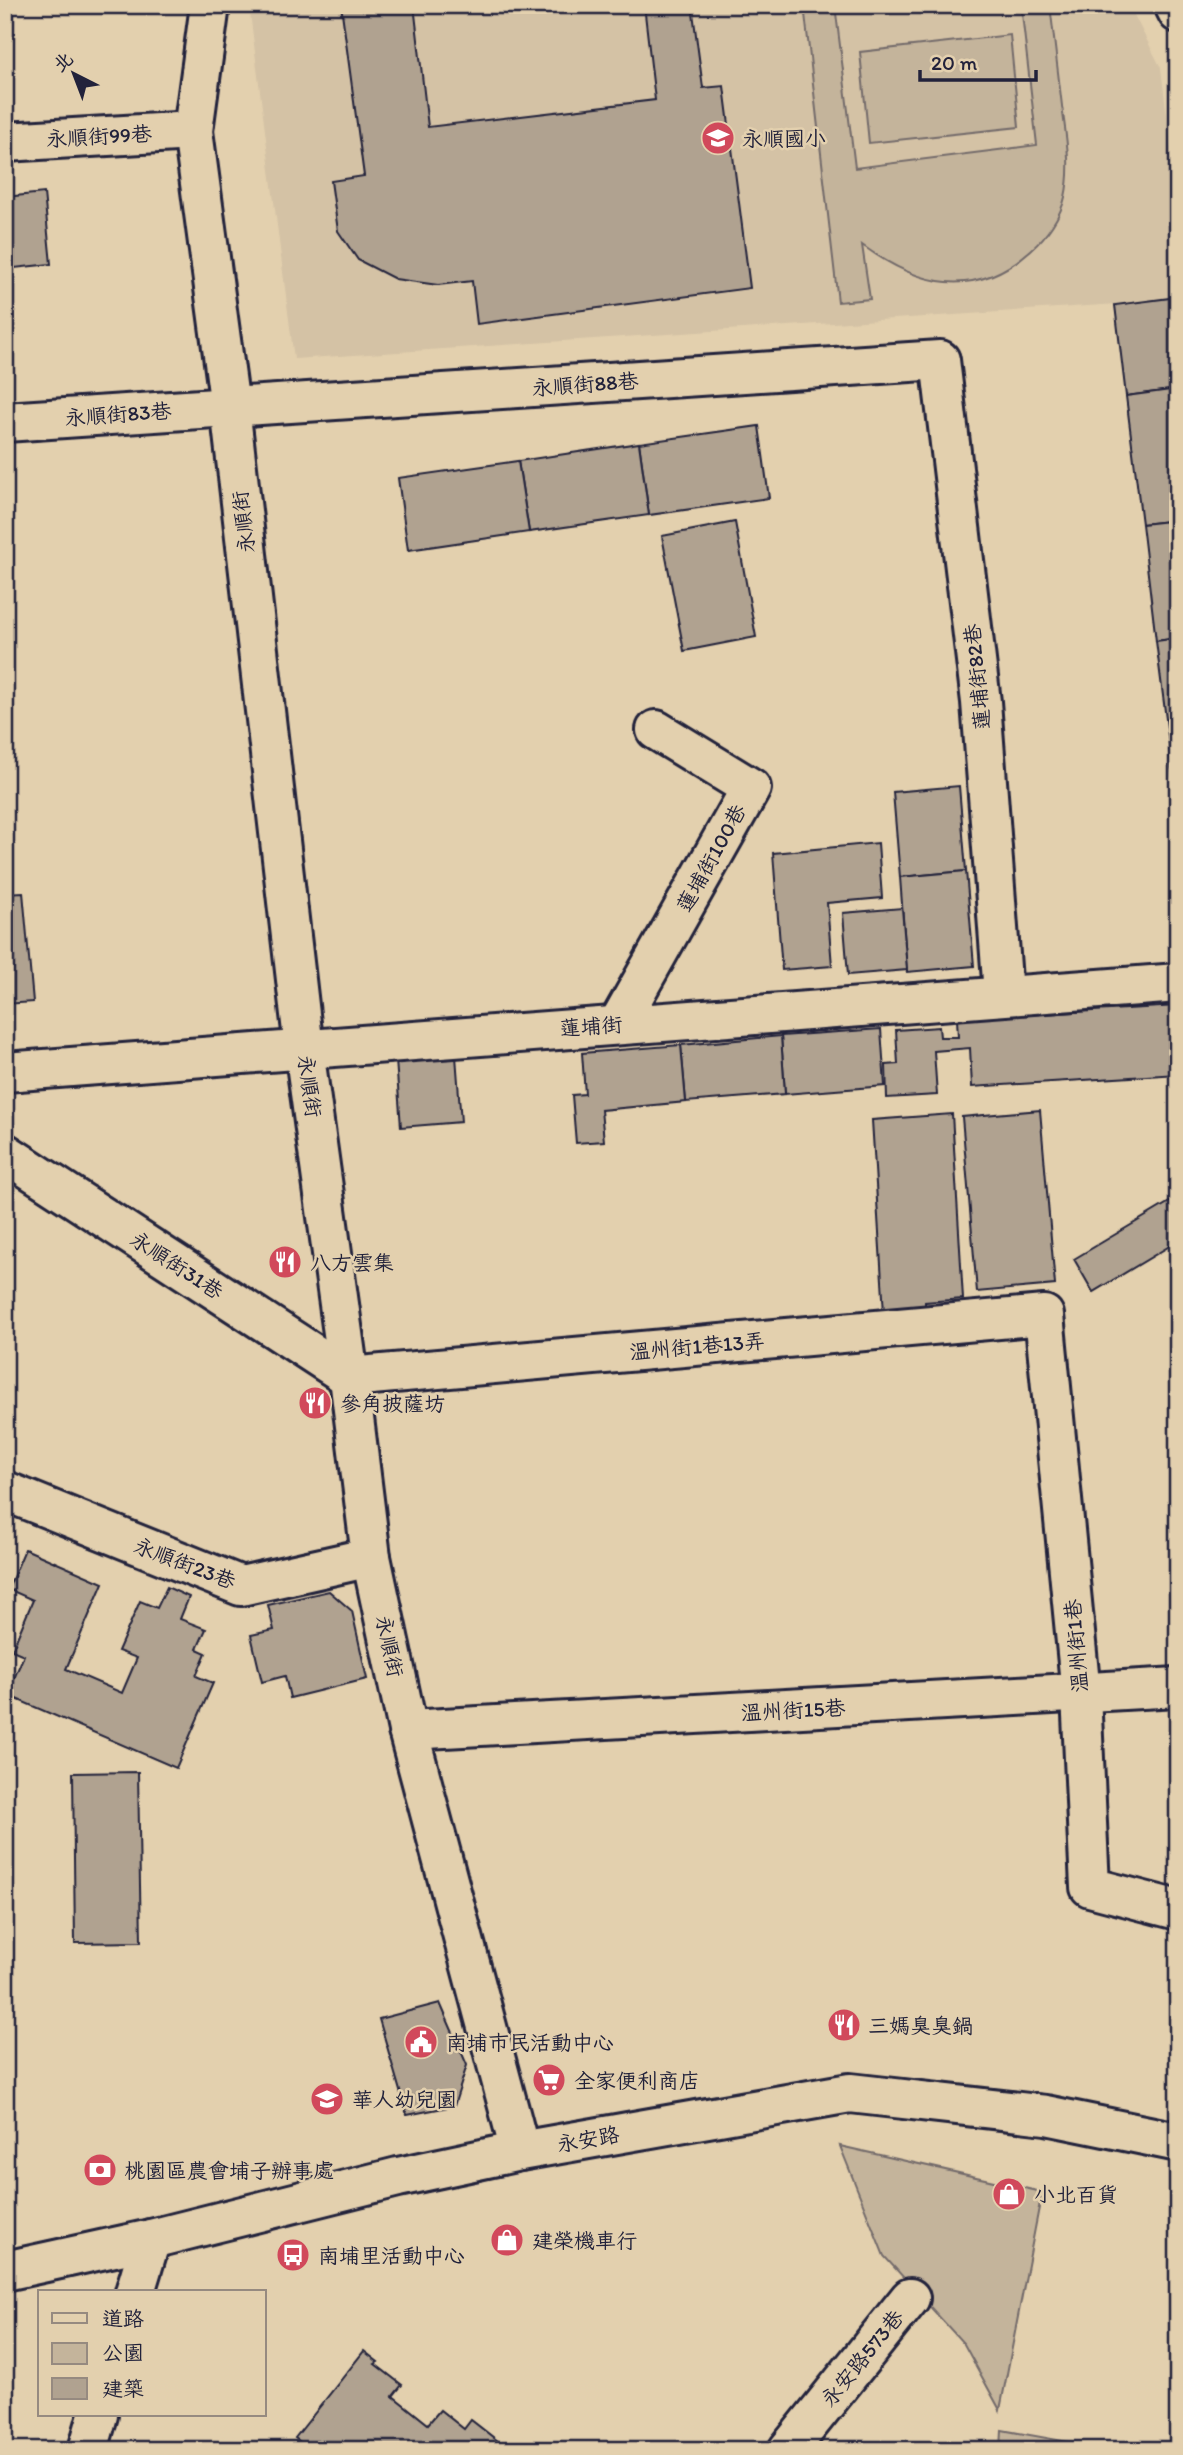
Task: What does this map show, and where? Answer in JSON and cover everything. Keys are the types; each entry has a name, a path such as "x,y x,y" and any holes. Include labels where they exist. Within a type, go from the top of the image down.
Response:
{"street":[{"name":"永順街","path":"210,5 193,131 230,407 304,1049 371,1557 408,1730 520,2151"},
{"path":"1174,5 1178,13"},
{"name":"永順街99巷","path":"5,142 193,131"},
{"name":"永順街88巷","path":"230,407 940,360"},
{"name":"蓮埔街82巷","path":"940,360 981,702 1003,994"},
{"name":"永順街83巷","path":"5,422 230,407"},
{"name":"蓮埔街100巷","path":"618,1024 751,788 656,730"},
{"name":"蓮埔街","path":"5,1072 1003,994 1178,983"},
{"name":"永順街31巷","path":"5,1153 349,1377"},
{"name":"溫州街1巷13弄","path":"349,1377 1044,1315"},
{"name":"溫州街1巷","path":"1044,1315 1081,1694 1090,1887 1178,1910"},
{"name":"永順街23巷","path":"5,1491 241,1586 371,1557"},
{"name":"溫州街15巷","path":"408,1730 1178,1687"},
{"name":"永安路","path":"5,2271 151,2239 398,2177 520,2151 850,2093 1046,2115 1178,2142"},
{"path":"136,2290 151,2239"},
{"name":"永安路573巷","path":"788,2450 910,2298"},
{"path":"88,2450 98,2416"}],"shaded area":[{"name":"永順國小","path":"249,5 1129,5 1161,68 1178,207 1178,300 294,359"}],"green space":[{"path":"804,5 835,5 855,168 1037,145 1021,5 1050,5 1067,140 1068,174 1060,211 1037,245 1010,266 989,276 968,282 946,282 904,270 862,245 870,299 838,302"},
{"path":"1010,35 1019,127 869,143 860,52"},
{"path":"840,2146 1042,2192 1000,2410 964,2344 884,2256"},
{"path":"1002,2430 1112,2450 1001,2450"}],"building":[{"path":"341,5 414,5 428,127 655,100 644,5 692,5 703,88 724,86 750,288 477,324 472,281 438,285 395,279 358,260 338,231 331,181 364,176"},
{"path":"44,193 51,264 5,269 5,197"},
{"path":"1178,297 1178,389 1126,396 1115,305"},
{"path":"1178,389 1178,520 1142,524 1126,396"},
{"path":"759,426 769,498 649,515 639,443"},
{"path":"639,443 649,515 529,532 518,461"},
{"path":"518,461 529,532 408,550 398,478"},
{"path":"1178,520 1178,638 1156,641 1142,524"},
{"path":"735,522 756,637 684,651 662,536"},
{"path":"1178,638 1178,725 1167,727 1156,641"},
{"path":"1178,725 1178,814 1177,814 1167,727"},
{"path":"959,786 966,871 900,877 893,792"},
{"path":"878,843 882,898 827,903 832,966 782,970 773,853"},
{"path":"966,871 974,966 907,972 900,877"},
{"path":"23,892 33,1002 5,1004 5,893"},
{"path":"902,908 907,970 848,975 843,913"},
{"path":"1178,1006 1178,1074 972,1087 970,1048 934,1051 937,1095 887,1098 886,1065 898,1064 896,1030 939,1027 940,1037 958,1037 957,1019"},
{"path":"881,1029 885,1086 785,1094 781,1036"},
{"path":"781,1036 785,1094 686,1102 681,1045"},
{"path":"681,1045 686,1102 601,1110 604,1141 576,1143 572,1095 585,1094 582,1053"},
{"path":"456,1056 461,1122 401,1127 396,1060"},
{"path":"1040,1110 1055,1285 977,1292 962,1117"},
{"path":"952,1114 963,1299 925,1302 925,1310 884,1313 872,1120"},
{"path":"1178,1197 1178,1241 1093,1292 1074,1259"},
{"path":"25,1549 103,1583 66,1669 122,1693 137,1658 118,1651 140,1601 157,1608 167,1587 189,1597 180,1619 206,1629 197,1649 206,1653 196,1676 213,1683 176,1768 7,1695 24,1655 12,1650 33,1600 8,1589"},
{"path":"329,1591 352,1611 367,1679 290,1698 285,1676 262,1682 251,1635 274,1630 268,1605"},
{"path":"138,1772 141,1942 75,1943 73,1773"},
{"name":"南埔市民活動中心","path":"440,2003 467,2065 454,2106 407,2115 379,2019"},
{"path":"364,2351 378,2362 375,2364 402,2385 393,2396 428,2424 440,2410 464,2429 471,2420 503,2445 499,2450 311,2450 295,2438"}],"place":[{"name":"永順國小","path":"718,138"},
{"name":"八方雲集","path":"285,1262"},
{"name":"參角披薩坊","path":"315,1403"},
{"name":"三媽臭臭鍋","path":"844,2025"},
{"name":"南埔市民活動中心","path":"421,2042"},
{"name":"全家便利商店","path":"549,2080"},
{"name":"華人幼兒園","path":"327,2099"},
{"name":"桃園區農會埔子辦事處","path":"100,2170"},
{"name":"小北百貨","path":"1009,2194"},
{"name":"建榮機車行","path":"507,2240"},
{"name":"南埔里活動中心","path":"293,2255"}]}
